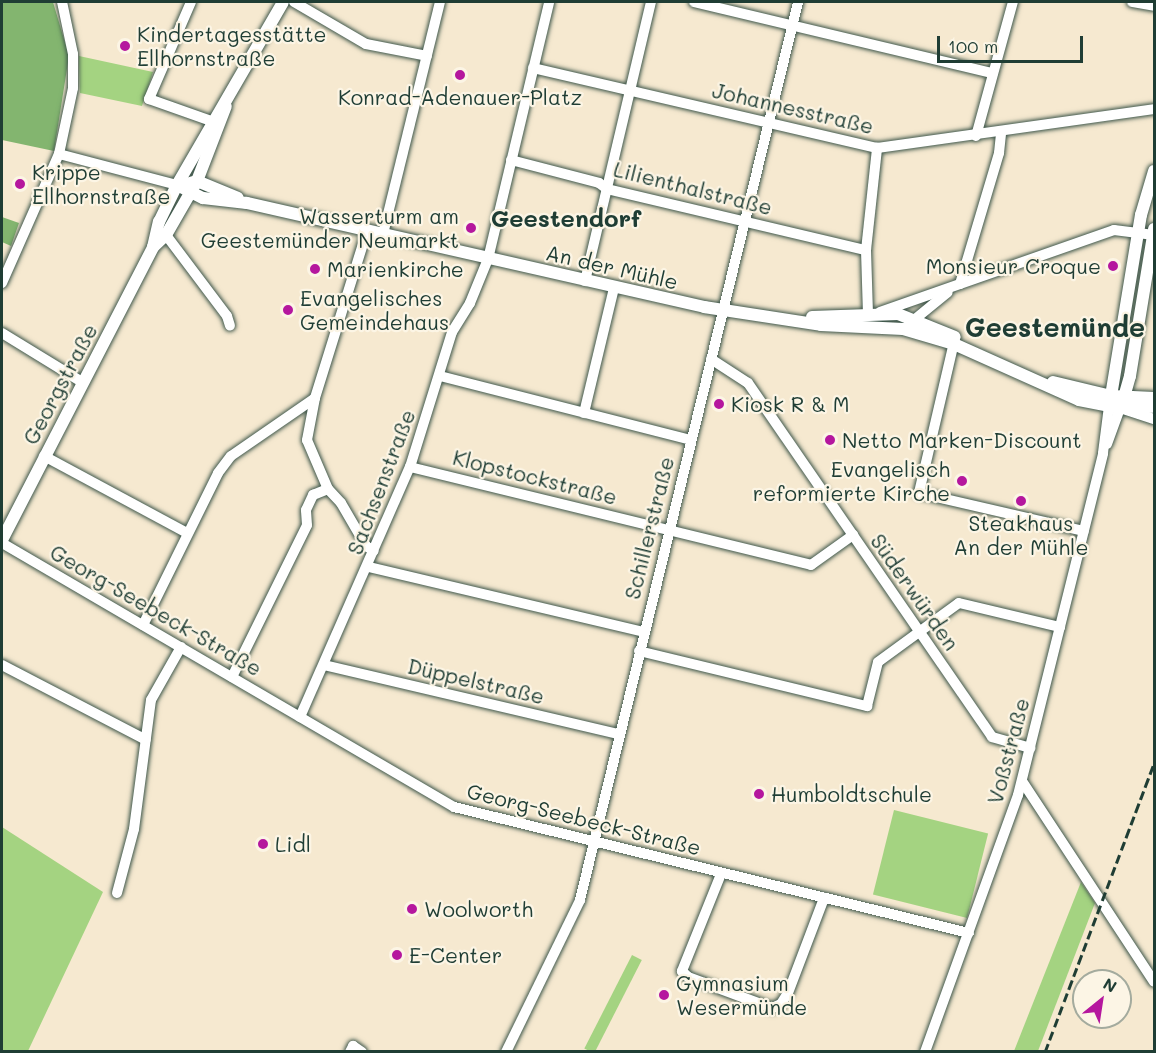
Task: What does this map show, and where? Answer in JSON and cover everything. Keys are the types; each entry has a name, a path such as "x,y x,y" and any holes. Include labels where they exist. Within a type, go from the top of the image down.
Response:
{"main road":[{"name":"Georgstraße","path":"2,541 153,248 159,222 177,185 211,121 226,105 283,2"},
{"name":"Georgstraße","path":"153,248 166,235 197,181 221,126 226,105"},
{"path":"1116,402 1140,231 1155,171"},
{"name":"An der Mühle","path":"197,181 247,203"},
{"path":"177,185 197,181"},
{"name":"An der Mühle","path":"177,185 190,194 247,203 723,311 821,325 903,329 955,341"},
{"path":"1116,402 1154,233"},
{"name":"An der Mühle","path":"723,311 815,317 874,313 915,319 955,341 1049,381 1116,402 1155,407"},
{"name":"An der Mühle","path":"1116,402 1155,398"}],"street":[{"path":"2,283 59,154 73,88 73,54 62,2"},
{"path":"191,2 149,99 211,121"},
{"path":"294,2 366,44 427,56"},
{"path":"383,234 440,2"},
{"name":"Sachsenstraße","path":"300,717 369,567 374,550 411,466 452,332 470,303 488,259 549,2"},
{"path":"585,281 651,2"},
{"path":"694,2 993,73"},
{"name":"Schillerstraße","path":"506,1052 580,900 798,2"},
{"path":"976,136 1013,2"},
{"path":"1132,2 1155,6"},
{"name":"Johannesstraße","path":"533,68 877,148 1001,133 1155,109"},
{"path":"903,329 958,285 999,153 1001,133"},
{"path":"877,148 866,250 874,313 1114,230 1154,233"},
{"path":"59,154 177,185"},
{"name":"Lilienthalstraße","path":"511,160 599,183 607,189 866,250"},
{"path":"367,231 315,398 307,440 328,489 341,503 366,546 374,550"},
{"path":"166,235 227,316 230,326"},
{"path":"584,413 614,288"},
{"path":"2,333 82,382"},
{"path":"955,341 919,493 1084,531"},
{"name":"Süderwürden","path":"711,359 748,383 992,737 1030,748"},
{"path":"440,376 691,441"},
{"path":"143,625 206,493 231,456 315,398"},
{"name":"An der Mühle","path":"1116,402 1155,419"},
{"name":"Voßstraße","path":"925,1052 1022,781 1116,402"},
{"path":"44,456 187,533"},
{"name":"Klopstockstraße","path":"411,466 811,565 853,535"},
{"path":"232,678 307,525 306,510 313,495 328,489"},
{"name":"Georg-Seebeck-Straße","path":"2,541 454,807 969,933"},
{"path":"369,567 644,632"},
{"path":"639,651 867,706 878,662 959,603 1060,627"},
{"path":"117,893 134,829 151,700 181,647"},
{"name":"Düppelstraße","path":"324,664 619,734"},
{"path":"2,665 146,740"},
{"path":"1022,781 1155,982"},
{"path":"721,873 682,971 688,977 772,1008 781,1004 788,993 824,898"}],"green space":[{"path":"2,2 53,2 69,56 54,151 2,140"},
{"path":"79,56 153,72 142,106 80,93"},
{"path":"2,217 19,223 11,246 2,242"},
{"path":"894,810 988,833 967,918 873,894"},
{"path":"2,827 103,892 28,1051 2,1051"},
{"path":"1081,882 1095,903 1038,1051 1014,1051"},
{"path":"632,955 642,960 595,1052 584,1049"}],"railway":[{"path":"1045,1052 1154,764"}],"place":[{"name":"Kindertagesstätte Ellhornstraße","path":"125,46"},
{"name":"Konrad-Adenauer-Platz","path":"460,75"},
{"name":"Krippe Ellhornstraße","path":"20,184"},
{"name":"Wasserturm am Geestemünder Neumarkt","path":"471,228"},
{"name":"Monsieur Croque","path":"1113,266"},
{"name":"Marienkirche","path":"315,269"},
{"name":"Evangelisches Gemeindehaus","path":"288,310"},
{"name":"Kiosk R & M","path":"719,404"},
{"name":"Netto Marken-Discount","path":"830,440"},
{"name":"Evangelisch reformierte Kirche","path":"962,481"},
{"name":"Steakhaus An der Mühle","path":"1021,501"},
{"name":"Humboldtschule","path":"759,794"},
{"name":"Lidl","path":"263,844"},
{"name":"Woolworth","path":"412,909"},
{"name":"E-Center","path":"397,955"},
{"name":"Gymnasium Wesermünde","path":"664,995"}],"district":[{"name":"Geestendorf","path":"566,218"},
{"name":"Geestemünde","path":"1055,327"}]}
